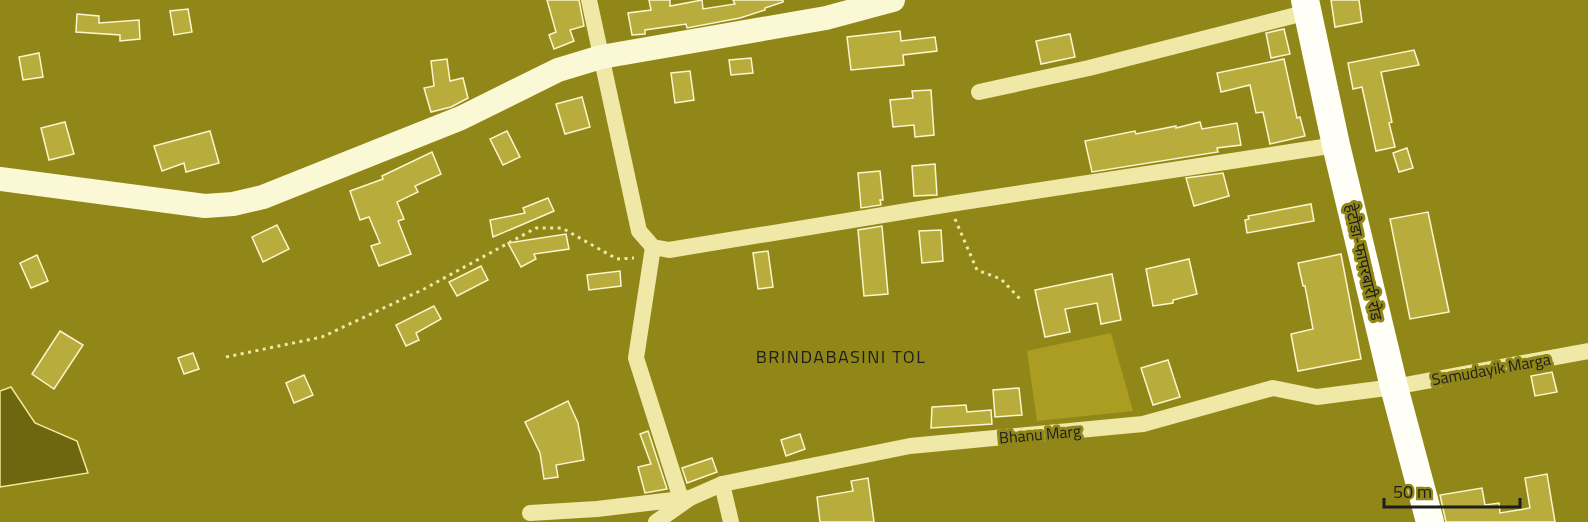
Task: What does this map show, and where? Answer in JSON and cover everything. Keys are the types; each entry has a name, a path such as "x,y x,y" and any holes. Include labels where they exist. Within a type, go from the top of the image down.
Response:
{"highway":[{"name":"हेटौडा-फापरबारी रोड","path":"1306,6 1336,145 1394,387 1430,522"}],"main road":[{"path":"0,179 205,206 233,204 263,197 461,118 558,70 601,57 826,18 893,0"}],"street":[{"path":"589,0 639,231 652,247 669,250 1336,145"},
{"path":"979,92 1089,68 1306,6"},
{"path":"652,247 636,358 685,498"},
{"name":"Samudayik Marga","path":"1394,387 1588,351"},
{"name":"Bhanu Marg","path":"685,498 722,484 910,446 1143,424 1273,388 1317,397 1394,387"},
{"path":"722,484 731,522"},
{"path":"530,513 685,498"},
{"path":"656,522 685,498"}],"path":[{"path":"950,204 977,270 1001,279 1020,299"},
{"path":"226,357 322,337 424,289 536,228 562,228 616,260 633,259 652,247"}],"shaded area":[{"path":"1111,333 1133,411 1037,421 1027,351"},
{"path":"11,387 35,423 77,441 88,473 0,487 0,391"}],"building":[{"path":"547,0 579,0 584,26 570,30 574,41 554,49 549,35 556,32"},
{"path":"649,0 670,0 670,6 702,0 703,9 735,4 733,0 783,0 783,2 740,18 687,28 686,24 645,30 645,34 632,35 628,13 651,10"},
{"path":"1331,0 1359,0 1362,22 1335,27"},
{"path":"188,9 192,32 174,35 170,11"},
{"path":"77,14 99,16 99,23 139,20 140,39 120,41 120,35 76,32"},
{"path":"1284,29 1290,54 1271,58 1266,33"},
{"path":"900,31 901,41 935,37 937,51 903,55 904,65 851,70 847,37"},
{"path":"1070,34 1075,57 1041,64 1036,41"},
{"path":"1414,50 1419,65 1381,72 1395,147 1376,151 1362,87 1353,89 1348,63"},
{"path":"39,53 43,77 23,80 19,57"},
{"path":"751,58 753,73 731,75 729,60"},
{"path":"447,59 450,81 463,78 468,98 451,107 431,112 424,88 434,86 431,61"},
{"path":"1284,59 1297,118 1300,117 1305,136 1270,144 1263,112 1256,113 1250,85 1221,92 1217,73"},
{"path":"690,71 694,100 675,103 671,73"},
{"path":"931,90 934,135 915,137 914,125 893,127 890,100 913,98 912,91"},
{"path":"582,97 590,127 565,134 556,104"},
{"path":"65,122 74,154 49,160 41,128"},
{"path":"1200,122 1202,129 1237,123 1241,145 1217,148 1218,152 1092,172 1085,141 1135,131 1136,134 1176,126 1176,128"},
{"path":"210,131 219,163 186,172 184,163 162,171 154,146"},
{"path":"507,131 520,157 503,165 490,139"},
{"path":"1407,148 1413,168 1399,172 1393,153"},
{"path":"432,152 441,174 415,186 418,192 397,202 404,219 398,221 411,254 379,266 371,246 380,243 369,217 360,220 350,191 383,179 382,176"},
{"path":"935,164 937,195 914,196 912,166"},
{"path":"880,171 883,200 880,200 881,205 861,208 858,173"},
{"path":"1223,173 1229,196 1194,206 1186,178"},
{"path":"548,198 554,211 493,237 490,220 525,213 523,208"},
{"path":"1311,204 1314,221 1247,233 1245,220 1249,219 1248,216"},
{"path":"1428,212 1449,312 1410,319 1390,219"},
{"path":"277,225 289,249 263,262 252,237"},
{"path":"882,226 888,294 864,296 858,230"},
{"path":"941,230 943,261 922,263 919,231"},
{"path":"566,234 569,249 534,254 536,259 521,267 508,243"},
{"path":"768,251 773,287 758,289 753,253"},
{"path":"1341,254 1361,359 1298,371 1291,334 1313,329 1298,263"},
{"path":"37,255 48,281 31,288 20,263"},
{"path":"1189,259 1197,294 1173,300 1173,303 1153,306 1146,269"},
{"path":"481,266 488,280 457,296 449,282"},
{"path":"620,271 621,286 589,290 587,275"},
{"path":"1112,274 1121,320 1101,324 1097,303 1065,309 1070,332 1045,337 1035,290"},
{"path":"434,306 441,319 416,333 419,340 406,346 396,325"},
{"path":"60,331 83,345 54,389 32,374"},
{"path":"193,353 199,369 184,374 178,358"},
{"path":"1168,360 1180,397 1153,405 1141,368"},
{"path":"1552,372 1557,392 1535,396 1531,376"},
{"path":"304,375 313,395 294,403 286,383"},
{"path":"1019,388 1022,415 995,417 993,390"},
{"path":"568,401 578,423 584,460 556,465 558,477 544,479 540,453 525,422"},
{"path":"966,405 967,412 991,410 992,424 931,428 932,407"},
{"path":"648,431 667,489 645,493 638,467 651,464 640,434"},
{"path":"800,434 805,449 786,456 781,440"},
{"path":"712,458 717,472 687,483 682,468"},
{"path":"1547,474 1555,522 1446,522 1440,495 1482,488 1485,505 1499,503 1500,513 1530,508 1525,478"},
{"path":"868,478 874,522 820,522 817,497 853,491 851,481"}],"district":[{"name":"BRINDABASINI TOL","path":"841,357"}]}
